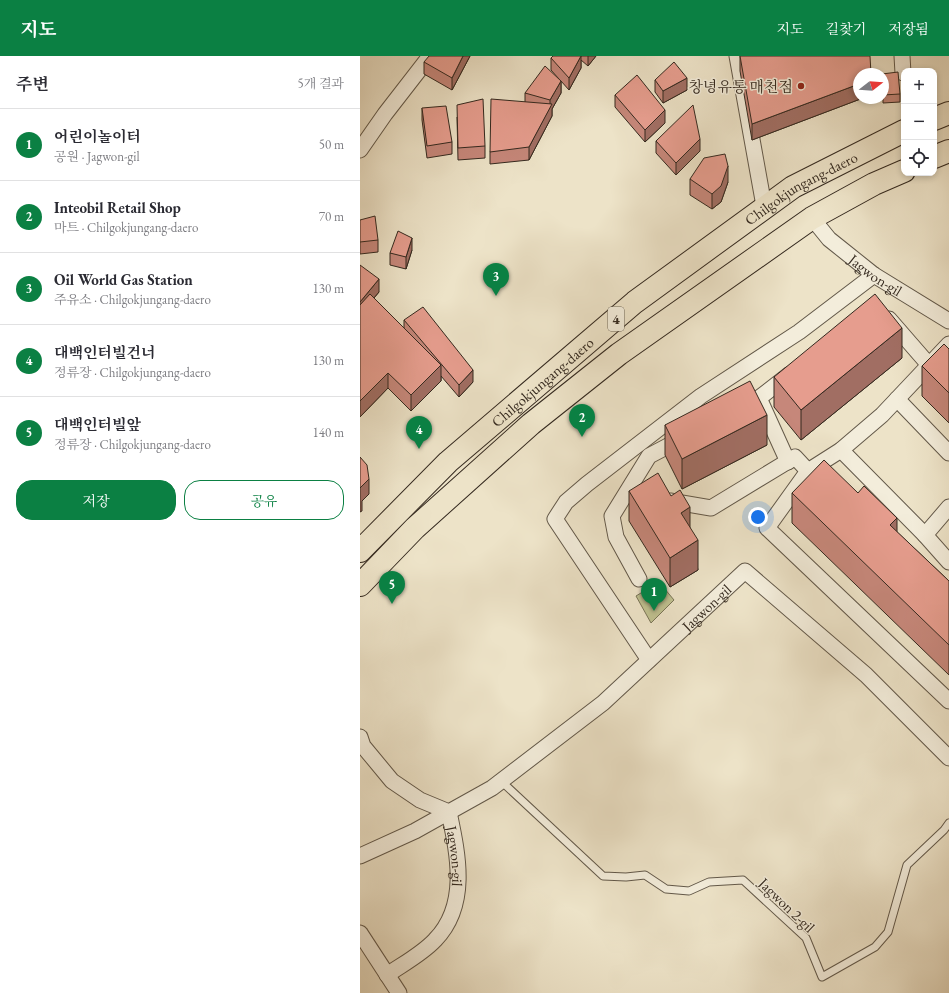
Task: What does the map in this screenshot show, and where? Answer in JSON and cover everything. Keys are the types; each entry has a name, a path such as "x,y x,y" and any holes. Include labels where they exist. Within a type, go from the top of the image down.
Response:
{"main road":[{"path":"937,118 949,113"},
{"name":"Chilgokjungang-daero","path":"360,551 448,462 623,312 764,206 793,187 901,133"},
{"path":"937,156 949,151"},
{"name":"Chilgokjungang-daero","path":"360,585 415,528 531,424 619,354 812,218 874,184 901,172"}],"street":[{"path":"360,150 385,114 430,56"},
{"path":"739,56 764,206"},
{"path":"902,56 903,68"},
{"name":"Jagwon-gil","path":"812,218 829,239 874,275 949,321"},
{"path":"649,660 555,519 566,502 587,484 701,396 799,332 874,275"},
{"path":"880,310 929,365"},
{"path":"949,344 882,415 840,450 808,472 768,528 949,701"},
{"path":"732,413 759,398 802,364"},
{"path":"759,398 788,462"},
{"path":"897,399 949,453"},
{"path":"639,579 616,537 612,516 649,456 697,431"},
{"path":"840,450 925,535 949,562"},
{"path":"612,516 646,500 711,508 795,457 808,472"},
{"path":"925,535 949,507"},
{"name":"Jagwon-gil","path":"449,812 501,781 603,703 745,571 866,675 949,758"},
{"name":"Jagwon-gil","path":"360,737 363,746 392,781 420,800 449,812"},
{"path":"360,856 415,831 449,812"},
{"name":"Jagwon-gil","path":"388,975 433,942 445,928 456,906 458,859 449,812"},
{"path":"360,933 398,993"}],"lane":[{"name":"Jagwon 2-gil","path":"501,781 603,876 626,877 645,875 666,889 688,891 709,882 743,880 806,938 822,977 875,947 888,932 907,865 944,830 949,823"}],"green space":[{"path":"659,582 674,600 651,623 636,596"}],"building":[{"path":"429,56 463,56 452,78 424,62"},
{"path":"553,56 581,56 569,78 551,58"},
{"name":"창녕유통 매천점","path":"740,56 870,56 871,68 853,68 853,86 752,124"},
{"path":"674,62 687,78 663,91 655,80"},
{"path":"545,66 561,81 550,100 525,93"},
{"path":"898,72 900,94 889,95 889,73"},
{"path":"637,75 665,110 645,130 615,95"},
{"path":"483,99 485,146 458,148 457,105"},
{"path":"491,99 552,104 529,147 490,152"},
{"path":"693,105 700,139 676,163 656,141"},
{"path":"446,106 452,142 427,146 422,108"},
{"path":"725,154 728,166 721,186 712,194 690,179 704,158"},
{"path":"375,216 378,240 360,242 360,220"},
{"path":"398,231 412,238 406,257 390,253"},
{"path":"360,265 379,279 360,302"},
{"path":"370,294 441,365 411,395 388,373 360,401 360,305"},
{"path":"875,294 902,328 801,410 774,377"},
{"path":"423,307 473,370 459,385 404,320"},
{"path":"944,344 949,349 949,393 922,366"},
{"path":"750,381 767,415 682,459 665,425"},
{"path":"360,457 367,465 369,479 360,488"},
{"path":"824,460 858,493 864,486 897,518 890,525 949,581 949,645 792,493"},
{"path":"658,473 671,496 680,490 690,507 681,513 698,540 670,558 629,491"}],"place":[{"name":"창녕유통 매천점","path":"801,86"},
{"name":"Oil World Gas Station","path":"496,296"},
{"name":"Inteobil Retail Shop","path":"582,437"},
{"name":"대백인터빌건너","path":"419,449"},
{"name":"대백인터빌앞","path":"392,604"},
{"name":"어린이놀이터","path":"654,611"}]}
